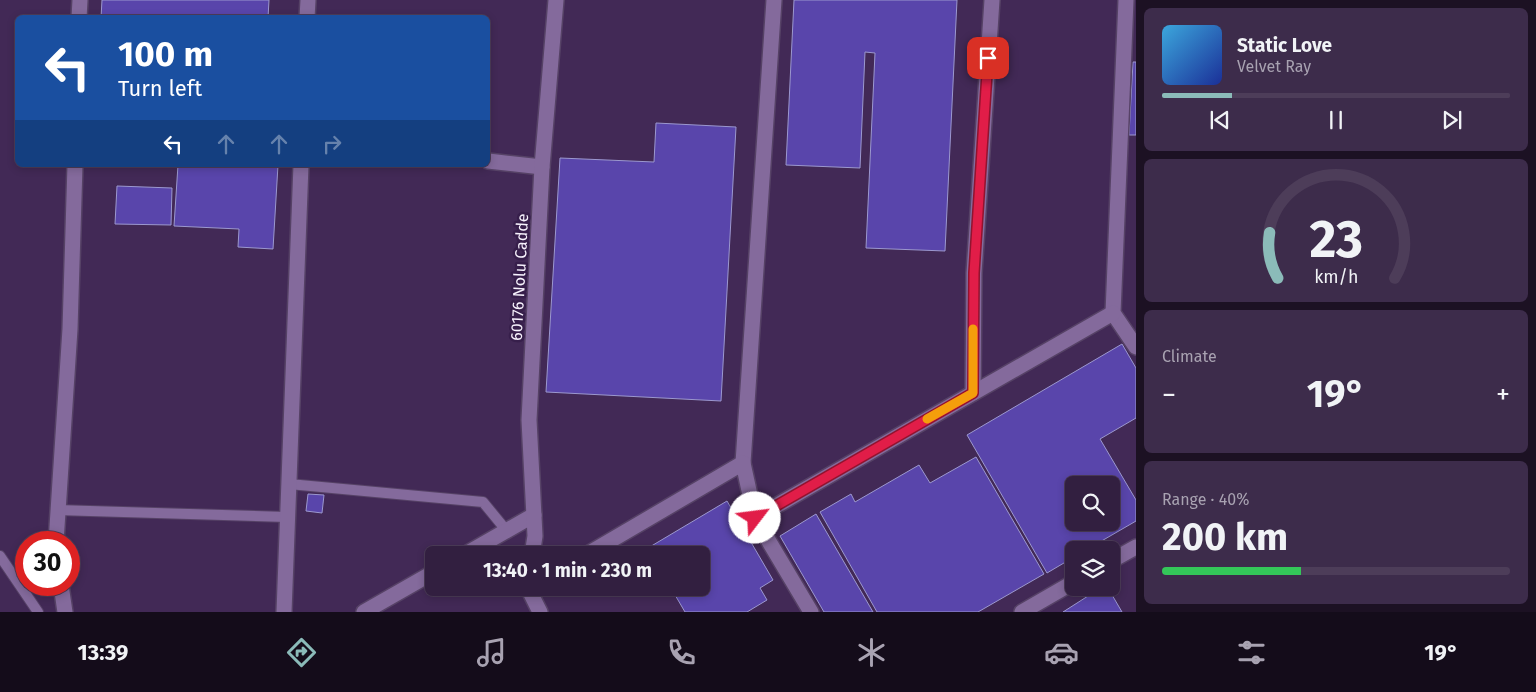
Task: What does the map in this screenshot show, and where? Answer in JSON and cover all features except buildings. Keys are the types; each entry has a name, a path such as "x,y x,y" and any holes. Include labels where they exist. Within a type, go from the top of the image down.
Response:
{"street":[{"path":"79,15 80,0"},
{"path":"307,15 308,0"},
{"path":"774,0 743,463 755,518 812,612"},
{"path":"973,393 974,273 992,0"},
{"path":"1126,0 1113,312 1136,347"},
{"name":"60176 Nolu Cadde","path":"533,546 534,515 529,420 542,167 554,1"},
{"path":"490,161 542,167"},
{"path":"56,531 70,329 75,167"},
{"path":"284,612 300,167"},
{"path":"755,518 1113,312"},
{"path":"601,546 743,463"},
{"path":"479,546 534,515"},
{"path":"1120,556 1136,547"},
{"path":"364,612 425,577"},
{"path":"1022,612 1065,587"},
{"path":"62,596 64,612"},
{"path":"532,596 540,612"}],"lane":[{"path":"289,484 483,502 506,530"},
{"path":"56,510 287,517"},
{"path":"0,556 38,612"}],"slow traffic":[{"path":"927,419 973,393 973,329"}],"route":[{"path":"755,518 973,393 974,273 982,174 988,58"}]}
